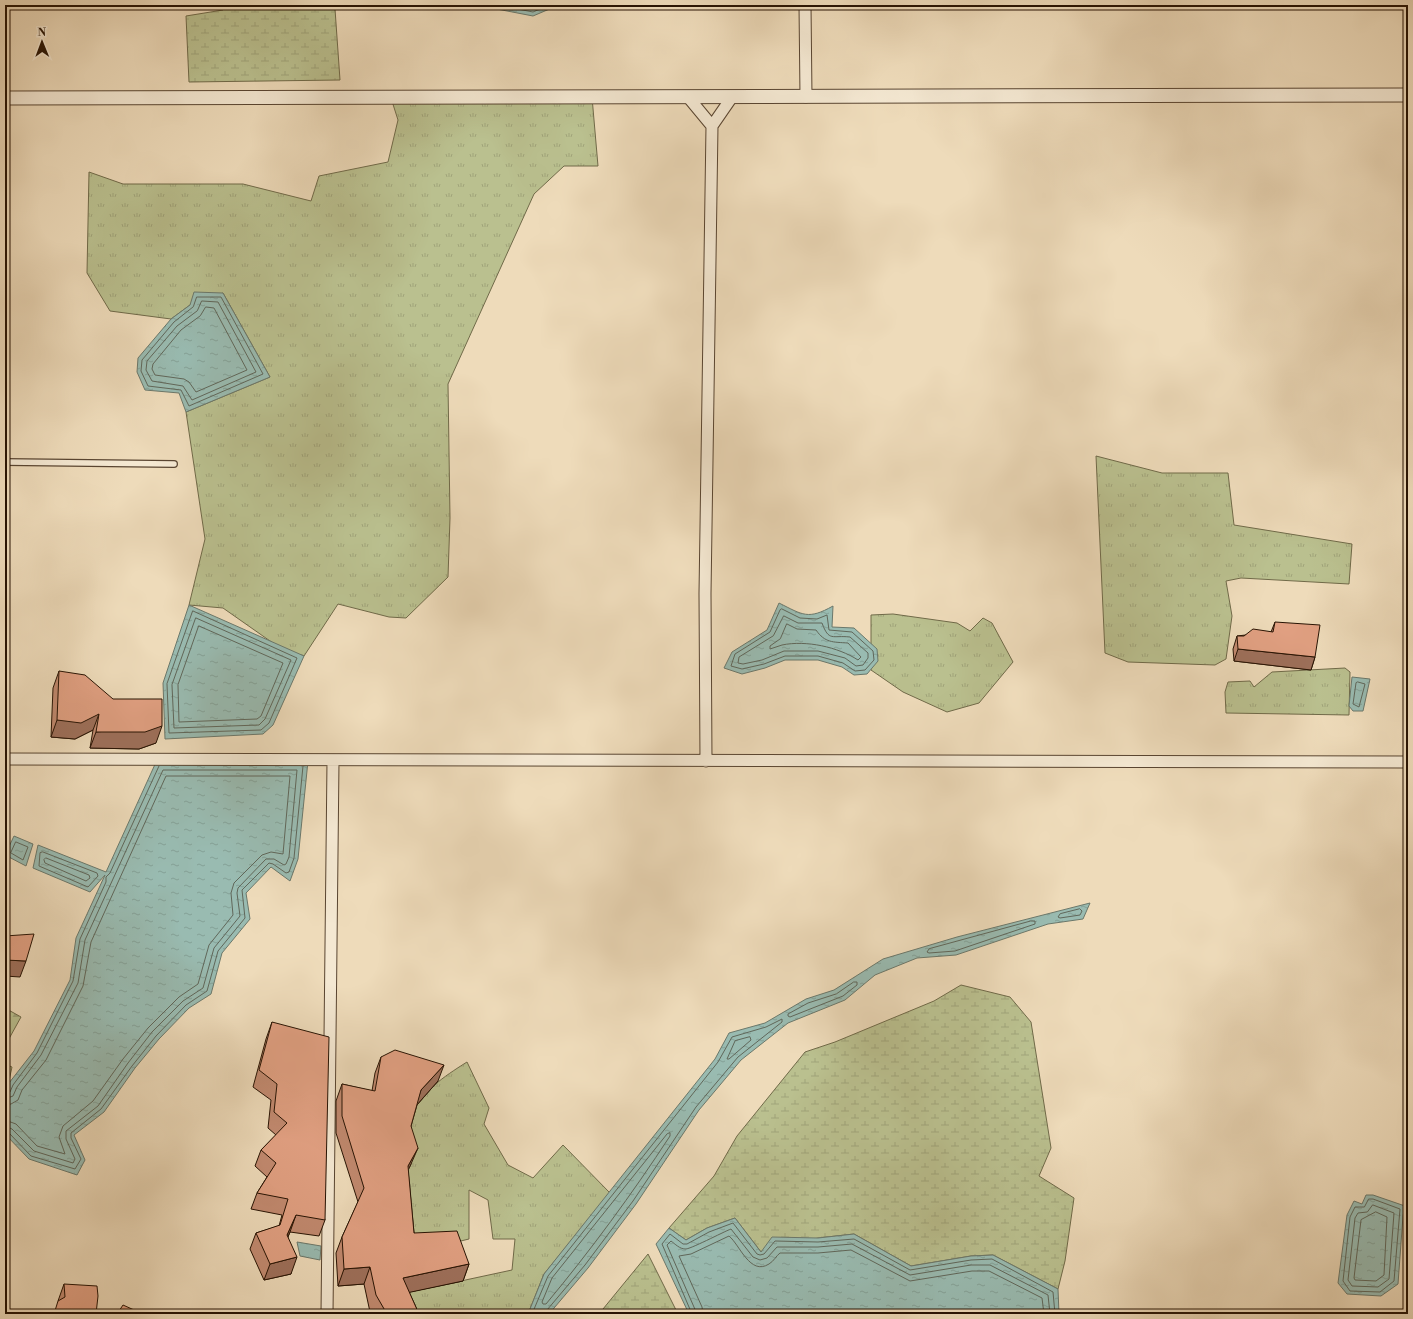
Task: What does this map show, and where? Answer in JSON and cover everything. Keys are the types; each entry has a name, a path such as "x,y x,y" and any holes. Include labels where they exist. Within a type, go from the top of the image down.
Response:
{"street":[{"path":"805,5 806,96"},
{"path":"5,98 1408,95"},
{"path":"688,97 712,126"},
{"path":"706,761 705,594 712,126 732,97"},
{"path":"5,759 333,761 1408,762"},
{"path":"327,1314 333,761"}],"lane":[{"path":"5,462 174,464"}],"green space":[{"path":"222,5 331,5 335,9 340,80 189,82 186,16 223,10"},
{"path":"592,97 598,166 564,166 534,194 448,384 450,518 448,577 406,618 389,617 338,604 304,656 280,648 223,608 189,605 205,539 186,412 270,377 223,293 190,305 171,319 110,311 87,273 89,172 123,184 243,184 311,201 319,176 388,162 398,120 391,98"},
{"path":"1096,456 1162,473 1228,473 1234,525 1352,544 1349,584 1241,578 1226,581 1232,616 1226,659 1215,665 1128,662 1105,653"},
{"path":"893,614 957,623 970,631 983,618 992,623 1013,662 979,703 947,712 903,692 871,670 871,615"},
{"path":"1345,668 1350,672 1349,715 1226,713 1225,692 1228,682 1250,681 1254,687 1272,672"},
{"path":"961,985 1010,997 1031,1022 1051,1148 1039,1176 1074,1198 1065,1261 1058,1289 993,1255 971,1256 911,1266 854,1234 818,1238 761,1252 735,1218 707,1228 686,1240 669,1228 714,1176 737,1136 805,1052 835,1042 934,1001"},
{"path":"5,1008 21,1017 5,1046"},
{"path":"467,1062 489,1108 484,1124 508,1165 533,1178 563,1145 610,1193 544,1274 528,1314 405,1314 405,1293 512,1270 515,1239 493,1239 488,1200 469,1190 469,1239 436,1247 408,1249 405,1196 405,1157 410,1122 415,1108 424,1095 438,1082"},
{"path":"5,1064 12,1067 7,1090 5,1090"},
{"path":"648,1254 678,1314 599,1314 603,1309"}],"water":[{"path":"476,5 559,5 533,16"},
{"path":"726,5 760,5 760,9 726,8"},
{"path":"194,292 223,293 270,377 186,412 179,393 145,390 137,372 138,358 171,319 190,305"},
{"path":"779,603 800,613 806,614 817,613 833,606 832,627 854,628 877,649 878,661 867,674 854,675 842,667 818,660 785,660 765,668 742,674 724,668 732,652 767,630"},
{"path":"189,605 304,656 273,725 263,734 165,739 163,683"},
{"path":"1352,677 1370,679 1363,711 1353,711 1349,706"},
{"path":"157,760 308,761 298,859 290,881 271,867 246,893 250,919 222,953 211,994 189,1008 159,1039 135,1068 104,1112 74,1135 85,1160 77,1175 29,1159 5,1134 5,1095 9,1083 34,1051 70,980 76,938 105,875 90,892 33,868 38,845 106,872"},
{"path":"14,836 33,844 26,866 5,855"},
{"path":"1090,903 1083,919 1048,924 956,955 917,958 875,975 845,1000 788,1023 741,1060 699,1110 636,1204 588,1268 549,1314 528,1314 544,1274 715,1059 729,1033 765,1023 806,999 834,990 883,959 957,937"},
{"path":"1366,1195 1373,1195 1405,1206 1398,1284 1381,1296 1347,1294 1338,1283 1347,1215 1354,1201 1362,1204"},
{"path":"735,1218 761,1252 772,1237 818,1238 854,1234 911,1266 971,1256 993,1255 1058,1289 1059,1314 689,1314 656,1244 669,1228 686,1240 707,1228"},
{"path":"297,1242 321,1246 320,1260 300,1256"}],"building":[{"path":"1275,622 1320,625 1315,657 1238,649 1237,636 1244,636 1253,629 1273,632"},
{"path":"59,671 85,675 113,699 162,699 162,726 145,732 96,732 99,714 81,723 57,720"},
{"path":"34,934 26,961 5,960 5,936"},
{"path":"272,1022 329,1037 325,1220 296,1215 287,1235 297,1257 270,1264 256,1233 280,1225 288,1199 257,1193 276,1163 261,1150 287,1123 274,1112 277,1084 259,1070"},
{"path":"395,1050 444,1065 421,1090 411,1126 418,1148 408,1166 414,1233 457,1231 469,1264 403,1278 419,1314 387,1314 376,1295 370,1267 344,1269 342,1237 364,1188 342,1116 342,1084 375,1091 381,1057"},
{"path":"64,1284 97,1286 98,1296 96,1314 54,1314 58,1301 65,1297"},
{"path":"123,1305 143,1314 117,1314"}]}
